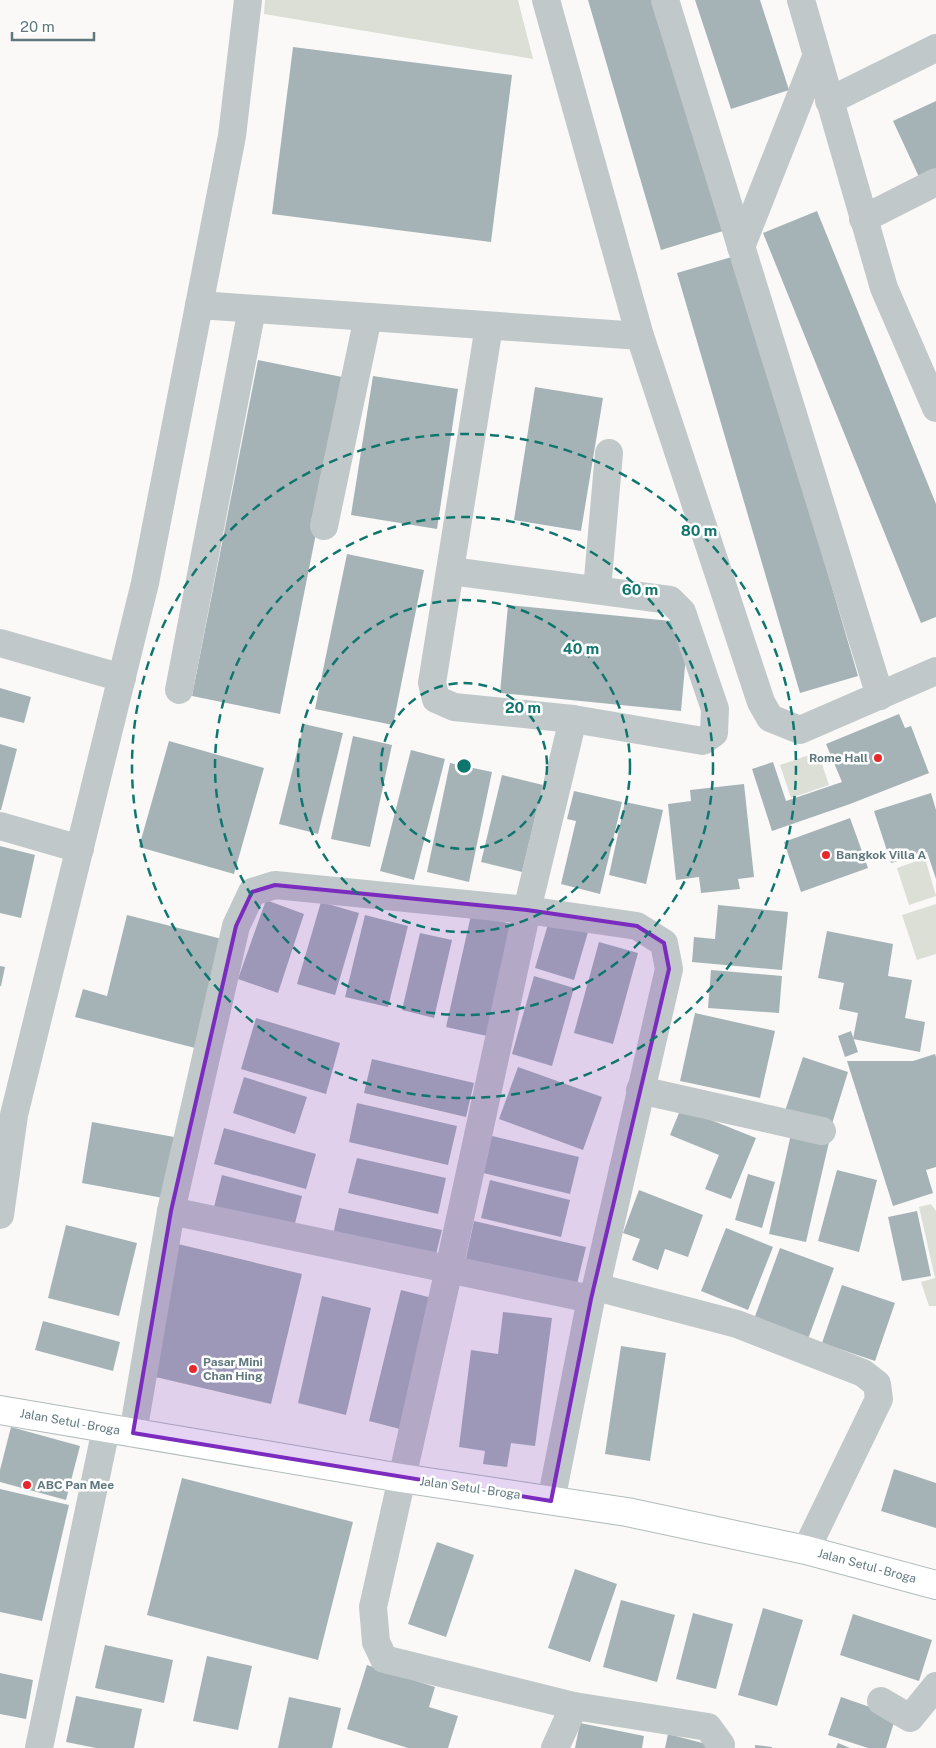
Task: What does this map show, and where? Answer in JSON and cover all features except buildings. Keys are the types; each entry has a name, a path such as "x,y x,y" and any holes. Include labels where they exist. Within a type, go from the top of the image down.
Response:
{"main road":[{"name":"Jalan Setul - Broga","path":"0,1410 401,1478 627,1512 806,1550 936,1585"}],"street":[{"path":"1,1206 14,1115 146,583 232,136 248,0"},
{"path":"546,0 640,336 761,702 770,718 800,730 936,672"},
{"path":"665,0 880,696"},
{"path":"801,0 884,288 936,408"},
{"path":"829,101 936,48"},
{"path":"741,247 816,57"},
{"path":"863,218 936,182"},
{"path":"199,305 640,336"},
{"path":"179,690 252,309"},
{"path":"324,526 368,317"},
{"path":"451,570 670,600 682,612 715,709 714,732 703,741 573,718 454,708 436,699 432,683 489,326"},
{"path":"597,590 610,453"},
{"path":"0,643 122,678"},
{"path":"573,718 528,910 373,1607 376,1642 384,1660 574,1706 708,1727 721,1746 720,1748"},
{"path":"0,826 80,849"},
{"path":"133,1433 172,1211 236,926 252,892 275,885 528,910 637,926 664,943 669,969 593,1293 551,1500"},
{"path":"640,1090 822,1131"},
{"path":"172,1211 449,1269 593,1293 737,1324 863,1373 876,1384 879,1399 806,1550"},
{"path":"39,1748 106,1429"},
{"path":"881,1701 910,1718 936,1686"},
{"path":"555,1748 574,1706"}],"highlighted area":[{"path":"275,885 527,910 637,926 664,943 669,969 591,1299 551,1501 133,1433 171,1211 236,926 252,892"}],"shaded area":[{"path":"265,0 518,0 533,59 264,14"},
{"path":"818,752 829,785 791,798 780,765"},
{"path":"925,858 936,896 909,905 897,868"},
{"path":"936,904 936,954 917,960 902,915"},
{"path":"931,1204 936,1211 936,1306 929,1306 921,1282 935,1278 919,1207"}],"place":[{"name":"Rome Hall","path":"878,758"},
{"name":"Bangkok Villa A","path":"826,855"},
{"name":"Pasar Mini Chan Hing","path":"193,1369"},
{"name":"ABC Pan Mee","path":"27,1485"}]}
